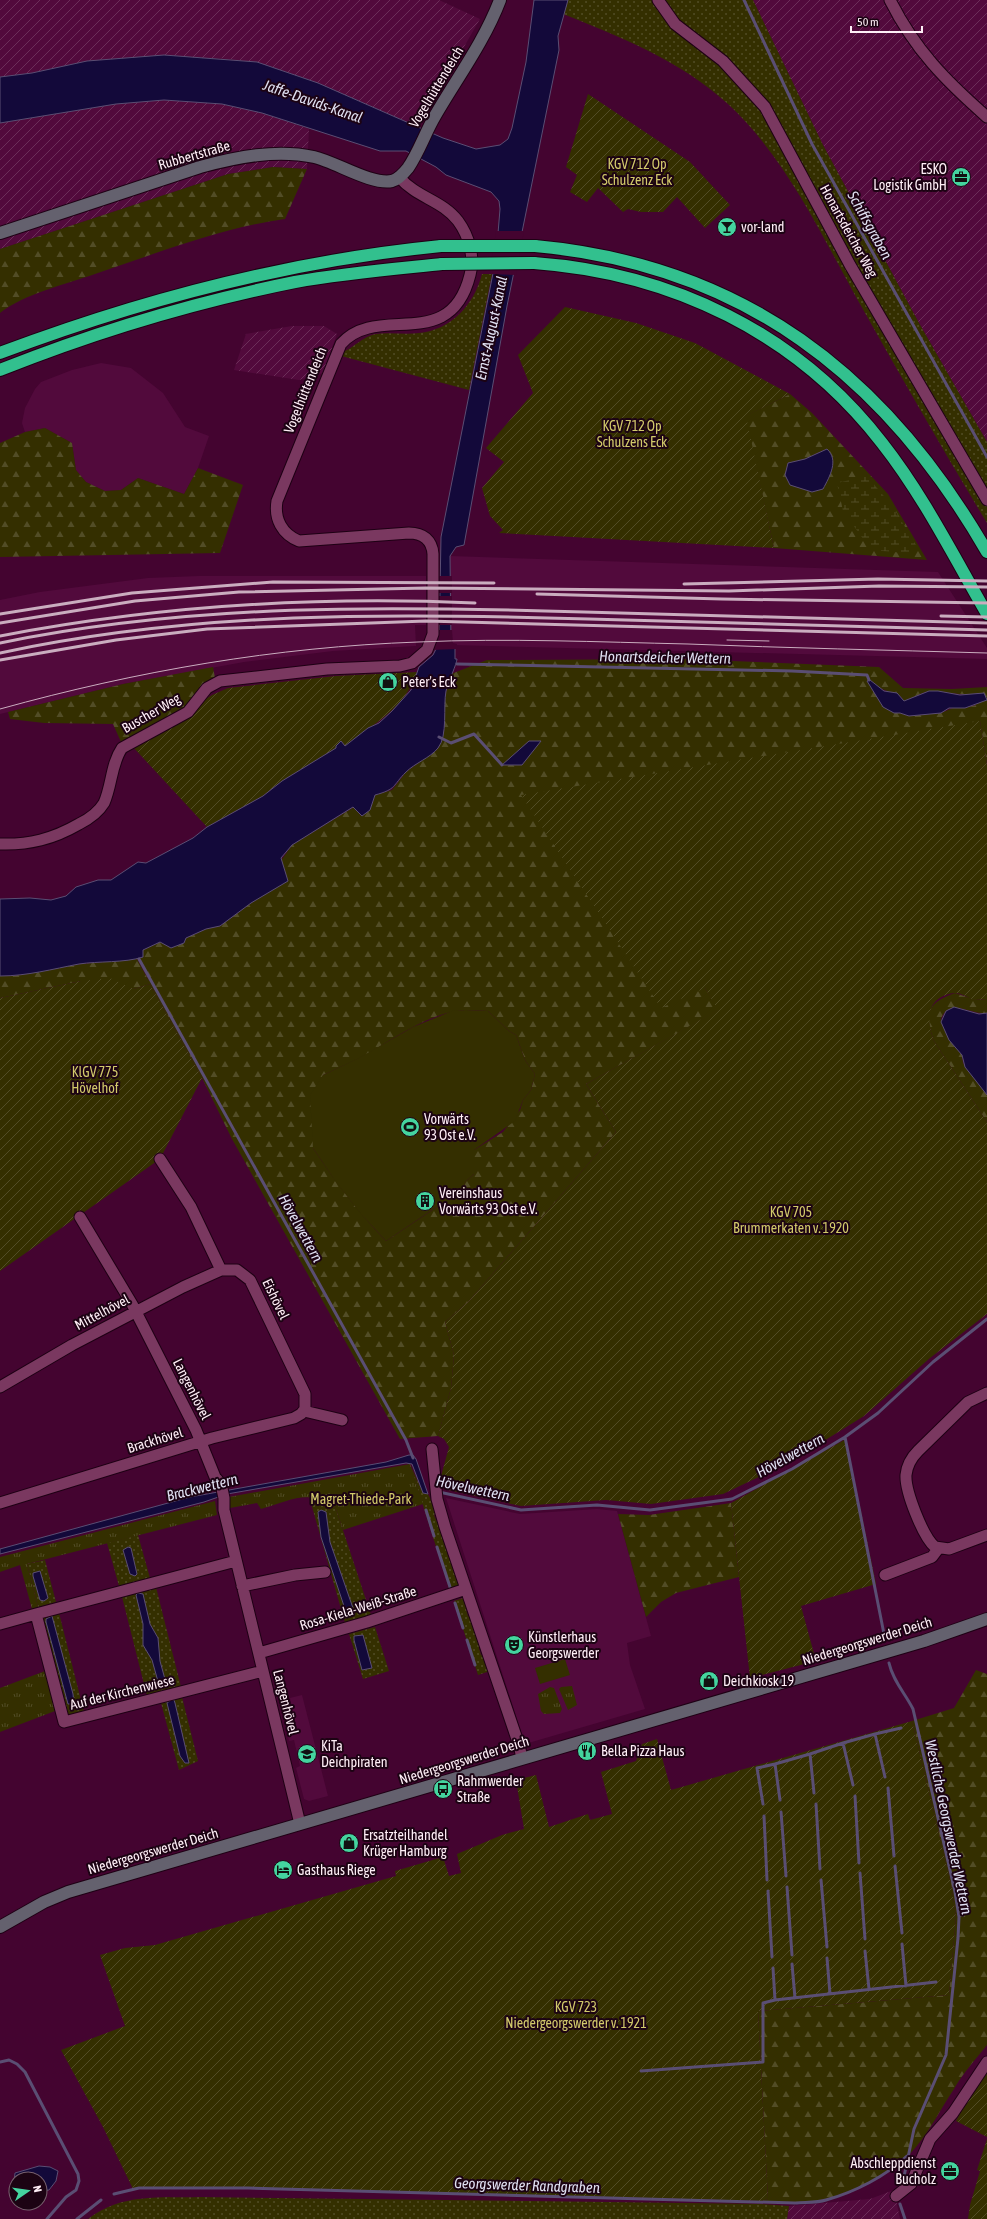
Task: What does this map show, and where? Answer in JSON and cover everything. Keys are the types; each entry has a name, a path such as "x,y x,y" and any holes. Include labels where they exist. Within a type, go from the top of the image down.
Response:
{"highway":[{"path":"0,353 104,316 226,281 335,259 441,246 536,246 603,255 660,269 736,300 772,320 844,374 875,402 912,442 941,479 987,552"},
{"path":"0,370 90,336 221,299 317,279 442,264 534,264 566,266 603,272 666,288 724,313 753,329 809,367 857,413 883,444 925,507 987,614"}],"street":[{"name":"Vogelhüttendeich","path":"406,664 425,653 433,634 433,554 427,538 419,534 409,533 318,541 299,540 288,535 282,527 278,520 276,507 340,344 350,334 369,326 418,324 434,320 454,306 460,299 468,283 472,258 466,234 458,221 447,209 410,189 399,177 409,166 427,130 491,24 500,0"},
{"name":"Honartsdeicher Weg","path":"658,0 675,24 723,61 765,106 850,265 987,500"},
{"path":"890,0 912,39 931,64 953,87 987,117"},
{"name":"Rubbertstraße","path":"0,233 200,167 231,158 258,154 287,154 314,158 384,181 399,177"},
{"name":"Buscher Weg","path":"0,844 34,842 52,838 94,815 104,802 116,758 122,748 188,712 207,688 214,684 239,678 406,664"},
{"path":"160,1159 191,1207 221,1270"},
{"name":"Langenhövel","path":"80,1217 136,1312 201,1442 223,1493 224,1510 300,1824"},
{"name":"Mittelhövel","path":"0,1387 72,1345 183,1287 221,1270"},
{"name":"Eishövel","path":"221,1270 237,1270 250,1280 305,1394 306,1403 304,1411"},
{"path":"987,1393 968,1402 914,1455 908,1467 906,1477 921,1524 929,1541 938,1548 949,1549 987,1535"},
{"path":"304,1411 342,1420"},
{"name":"Brackhövel","path":"0,1503 201,1442 287,1420 298,1416 304,1411"},
{"path":"432,1450 436,1499 519,1744 522,1758"},
{"path":"886,1575 932,1557 938,1548"},
{"path":"0,1624 236,1561"},
{"path":"242,1586 295,1574 325,1572"},
{"name":"Rosa-Kiela-Weiß-Straße","path":"258,1653 367,1622 466,1589"},
{"name":"Auf der Kirchenwiese","path":"36,1614 64,1722 263,1671"},
{"name":"Niedergeorgswerder Deich","path":"0,1927 44,1902 68,1892 924,1641 987,1619"},
{"path":"896,2196 911,2184 930,2139 953,2113 987,2062"}],"shaded area":[{"path":"0,0 439,0 480,19 418,127 318,83 257,62 218,58 125,58 87,61 32,73 0,77"},
{"path":"753,0 987,0 987,442 919,323 823,145"},
{"path":"164,100 222,104 262,113 309,129 307,169 273,167 228,174 0,249 0,123 116,104"},
{"path":"292,326 324,326 337,334 323,373 299,380 234,370 246,334"},
{"path":"101,363 131,368 163,393 185,427 209,436 198,468 184,494 138,478 121,490 105,491 86,482 76,470 72,443 45,428 25,432 22,423 25,408 35,389 41,382 72,370"},
{"path":"450,556 938,572 987,648 987,659 451,645"},
{"path":"199,576 426,576 426,625 415,625 416,646 333,651 244,662 123,684 0,714 0,600 40,592 148,578"},
{"path":"446,1498 520,1514 597,1509 617,1511 651,1636 627,1643 630,1665 645,1709 525,1744"},
{"name":"KiTa Deichpiraten","path":"302,1695 328,1796 309,1801 304,1799 296,1768 300,1766 294,1740 289,1741 286,1726 295,1724 290,1698"},
{"path":"894,2190 900,2219 787,2219 789,2206 870,2199"}],"green space":[{"path":"568,0 753,0 823,145 919,323 987,442 987,523 904,382 800,195 767,147 728,104 691,75 628,41 563,14"},
{"name":"KGV 712 Op Schulzenz Eck","path":"588,94 690,162 730,205 705,228 677,197 663,212 641,212 628,209 623,212 598,188 587,202 570,192 577,175 566,167"},
{"path":"273,167 307,169 285,219 237,228 166,250 33,295 10,306 0,313 0,249 228,174"},
{"path":"482,274 492,274 469,390 341,356 344,351 371,335 381,333 419,333 431,331 441,327 460,314 467,306"},
{"name":"KGV 712 Op Schulzens Eck","path":"565,307 636,323 695,343 790,394 746,416 774,548 499,533 503,530 490,516 482,488 504,462 486,448 533,393 518,355"},
{"path":"790,394 812,413 888,494 927,560 774,548 745,416","holes":["826,449 785,475 788,463 805,459"]},
{"path":"45,428 72,443 76,470 86,482 105,491 121,490 138,478 184,494 198,468 243,485 220,553 0,557 0,443 25,432"},
{"path":"867,476 893,507 919,550 905,553 871,550 843,511 837,483"},
{"path":"683,659 879,667 903,688 952,689 987,687 987,765 980,721 705,988 719,1010 586,1084 616,1132 469,1301 445,1322 454,1355 451,1388 438,1436 400,1439 232,1139 202,1078 150,984 134,989 81,981 0,998 0,976 13,976 81,964 137,959 149,981 140,958 143,957 143,950 160,942 183,943 186,938 206,929 220,926 251,903 292,845 354,807 361,816 370,810 375,795 392,790 406,772 439,747 444,729 443,703 451,674 487,660","holes":["870,680 877,687 900,696 904,701 931,691 960,694 978,693 976,705 965,708 955,707 941,713 909,716 894,713","466,1010 488,1011 509,1031 516,1035 525,1060 535,1074 531,1090 523,1100 520,1110 503,1132 474,1150 474,1174 465,1182 464,1189 386,1241 347,1196 313,1148 323,1075 360,1058 424,1021 452,1012"]},
{"path":"213,667 215,678 183,713 121,742 113,724 44,723 10,719 8,712 123,684"},
{"path":"417,672 412,685 397,705 345,746 341,741 337,748 282,781 263,796 207,827 132,746 212,695 228,688 336,676"},
{"name":"KGV 705 Brummerkaten v. 1920","path":"980,721 987,765 987,999 975,1000 956,993 945,995 933,1004 929,1018 931,1033 934,1041 987,1122 987,1314 930,1358 864,1416 790,1462 723,1494 651,1504 606,1500 521,1506 444,1489 441,1476 449,1447 444,1439 438,1436 451,1388 454,1355 445,1322 469,1301 616,1132 586,1084 718,1010 705,988 661,1008 521,795"},
{"name":"KlGV 775 Hövelhof","path":"110,978 134,989 150,984 202,1078 160,1159 0,1271 0,998 81,981"},
{"path":"955,993 976,1000 987,999 987,1013 955,1008 949,1009 941,1019 962,1055 963,1063 987,1095 987,1122 934,1041 929,1023 930,1010 933,1005"},
{"name":"Vorwärts 93 Ost e.V.","path":"452,1011 488,1011 509,1031 516,1035 525,1060 535,1074 531,1090 523,1100 515,1121 474,1150 474,1174 465,1182 458,1200 449,1209 438,1206 386,1241 361,1214 336,1182 313,1148 310,1095 323,1075 359,1058 413,1027"},
{"path":"846,1439 876,1584 801,1606 816,1661 750,1678 731,1503"},
{"path":"410,1464 423,1493 428,1494 437,1512 434,1515 437,1522 441,1523 449,1548 447,1553 450,1560 454,1561 460,1585 449,1588"},
{"name":"Magret-Thiede-Park","path":"410,1464 423,1504 343,1530 335,1506 316,1498 298,1498 261,1509 257,1503 230,1508 229,1497"},
{"path":"309,1496 323,1499 335,1506 371,1615 345,1623"},
{"path":"215,1501 217,1515 27,1564 38,1607 32,1609 20,1565 0,1572 0,1557"},
{"path":"731,1503 739,1577 676,1593 661,1602 646,1617 618,1514 649,1515"},
{"path":"138,1535 150,1578 119,1586 107,1543"},
{"path":"45,1560 56,1602 38,1607 27,1564"},
{"path":"156,1587 181,1687 147,1696 122,1597"},
{"path":"466,1597 468,1606 466,1609 468,1616 472,1617 481,1645 479,1648 481,1655 485,1656 490,1671 478,1675 454,1601"},
{"path":"59,1613 84,1712 67,1717 41,1618"},
{"path":"375,1627 389,1671 363,1679 349,1634"},
{"path":"565,1659 570,1675 540,1684 535,1668"},
{"path":"976,1670 987,1674 987,2045 961,2077 931,2126 916,2147 886,2173 862,2187 825,2200 794,2204 762,2201 768,2199 758,2011 949,1995 956,1917 951,1884 912,1721 954,1708"},
{"path":"45,1671 55,1711 0,1732 0,1688"},
{"path":"572,1686 577,1705 568,1710 559,1689 561,1687"},
{"path":"550,1687 554,1688 562,1709 560,1713 544,1714 541,1711 538,1694"},
{"path":"182,1697 198,1761 179,1770 161,1703"},
{"name":"KGV 723 Niedergeorgswerder v. 1921","path":"912,1721 951,1884 956,1917 949,1995 758,2011 768,2199 762,2201 248,2188 133,2189 103,2127 61,2050 125,2026 100,1955 125,1948 155,1945 396,1876 395,1871 443,1857 449,1876 461,1873 457,1854 502,1835 524,1829 516,1780 536,1775 549,1827 588,1814 590,1820 612,1814 601,1772 636,1761 642,1744 657,1739 671,1790"},
{"path":"987,2070 987,2137 956,2121 969,2097"},
{"path":"987,2139 987,2219 968,2219 970,2205 980,2171 977,2170"},
{"path":"200,2197 761,2204 789,2206 787,2219 88,2219 114,2205 127,2201 156,2198"}],"water":[{"path":"534,0 568,0 558,36 559,50 507,306 464,545 456,547 450,556 451,645 455,645 455,659 457,659 446,691 444,729 441,743 435,752 406,772 391,789 375,795 370,810 362,816 353,807 292,845 281,858 288,881 251,903 220,926 206,929 186,938 184,943 171,948 160,942 143,950 143,957 136,959 94,962 30,974 0,976 0,899 30,898 51,900 66,896 76,887 98,880 111,880 138,862 146,863 193,838 207,827 263,796 282,781 336,748 341,741 345,746 368,728 379,723 411,690 419,667 433,655 439,643 441,537 496,258 500,209 499,201 491,192 446,175 436,167 406,151 380,151 262,113 222,104 164,100 116,104 0,123 0,77 32,73 87,61 164,55 257,62 318,83 443,138 476,149 500,145 508,139 512,128 526,62"},
{"path":"827,449 831,453 833,463 831,474 823,489 812,492 790,485 785,475 788,463 805,459"},
{"path":"870,680 884,691 897,693 904,701 929,691 960,695 984,693 987,700 965,708 949,708 941,713 909,716 894,713 883,707 867,681"},
{"path":"529,741 541,741 522,765 502,765"},
{"path":"954,1007 979,1014 987,1013 987,1095 965,1067 962,1055 949,1040 941,1022 946,1011"},
{"path":"413,1455 416,1459 428,1494 423,1493 412,1464 406,1463 227,1494 204,1502 0,1554 0,1549 190,1497 386,1462"},
{"path":"321,1510 326,1512 330,1542 354,1611 354,1614 349,1617 347,1615 321,1537 318,1512"},
{"path":"128,1547 131,1548 137,1574 135,1576 130,1574 123,1550"},
{"path":"40,1571 48,1598 44,1601 40,1600 33,1576 33,1573"},
{"path":"138,1593 143,1594 150,1624 158,1638 160,1661 166,1683 163,1686 159,1685 152,1660 143,1645 143,1624 136,1595"},
{"path":"52,1616 73,1694 74,1704 68,1704 46,1622 46,1619"},
{"path":"363,1635 372,1668 362,1670 354,1636"},
{"path":"174,1700 175,1703 189,1763 185,1763 180,1756 167,1703"},
{"path":"39,2166 50,2167 58,2171 56,2181 48,2190 48,2171 22,2171"}],"pier":[{"path":"496,231 524,231 516,275 490,274"},
{"path":"438,576 452,576 452,593 438,593"},
{"path":"438,596 452,596 452,625 438,625"},
{"path":"437,630 452,630 453,643 457,644 457,649 432,650 437,642"}],"waterway":[{"name":"Schiffsgraben","path":"744,0 812,144 987,457"},
{"name":"Honartsdeicher Wettern","path":"457,664 792,671 867,675 869,680"},
{"name":"Honartsdeicher Wettern","path":"439,737 451,743 474,734 502,765"},
{"name":"Hövelwettern","path":"139,959 406,1440 413,1458"},
{"name":"Hövelwettern","path":"439,1492 521,1510 597,1505 650,1510 732,1499 792,1469 845,1437 878,1413 933,1362 987,1319"},
{"name":"Westliche Georgswerder Wettern","path":"845,1437 884,1634"},
{"path":"426,1510 434,1536"},
{"path":"437,1547 450,1587"},
{"path":"455,1603 463,1628"},
{"path":"467,1640 475,1665"},
{"name":"Westliche Georgswerder Wettern","path":"889,1663 896,1681 913,1709 955,1892 959,1917 946,2055 914,2129 902,2186"},
{"path":"885,1777 875,1734 901,1728"},
{"path":"853,1785 843,1743 875,1734"},
{"path":"814,1793 810,1754 843,1743"},
{"path":"780,1800 775,1764 810,1754"},
{"path":"763,1804 757,1768 775,1764"},
{"path":"888,1788 894,1856"},
{"path":"855,1796 859,1863"},
{"path":"816,1804 820,1869"},
{"path":"781,1812 786,1876"},
{"path":"764,1816 767,1880"},
{"path":"895,1866 902,1933"},
{"path":"860,1873 865,1939"},
{"path":"821,1880 827,1947"},
{"path":"787,1887 792,1955"},
{"path":"768,1891 772,1957"},
{"path":"902,1944 906,1986"},
{"path":"865,1951 869,1989"},
{"path":"827,1958 830,1994"},
{"path":"792,1964 795,1998"},
{"path":"773,1968 775,2000"},
{"path":"641,2071 763,2062 763,2003 775,2000 936,1982"},
{"path":"0,2062 9,2060 17,2064 25,2072 78,2174 79,2181 76,2190 66,2197 47,2219"},
{"name":"Georgswerder Randgraben","path":"114,2194 139,2188 248,2188 795,2203 819,2202 837,2197 859,2188 880,2177 907,2156"},
{"name":"Georgswerder Randgraben","path":"77,2219 101,2200"},
{"name":"Westliche Georgswerder Wettern","path":"900,2204 905,2219"}],"tram line":[{"path":"0,709 51,695 155,672 259,655 365,645 486,640 688,644 987,653"},
{"path":"727,640 769,641"}],"railway":[{"path":"684,584 878,579 987,581"},
{"path":"0,614 132,593 273,582 494,583"},
{"path":"0,623 135,601 239,592 426,588 729,591 879,586 987,587"},
{"path":"537,594 722,599 987,603"},
{"path":"0,636 118,617 237,606 296,602 356,601 475,603"},
{"path":"0,643 73,630 145,620 291,610 511,610 987,623"},
{"path":"0,653 73,639 146,629 220,622 367,616 515,617 987,630"},
{"path":"941,616 987,617"},
{"path":"0,660 116,640 207,629 426,621 987,636"}],"place":[{"name":"ESKO Logistik GmbH","path":"961,177"},
{"name":"vor-land","path":"727,227"},
{"name":"Peter's Eck","path":"388,682"},
{"name":"Vorwärts 93 Ost e.V.","path":"410,1127"},
{"name":"Vereinshaus Vorwärts 93 Ost e.V.","path":"425,1201"},
{"name":"Künstlerhaus Georgswerder","path":"514,1645"},
{"name":"Deichkiosk 19","path":"709,1681"},
{"name":"Bella Pizza Haus","path":"587,1751"},
{"name":"KiTa Deichpiraten","path":"307,1754"},
{"name":"Rahmwerder Straße","path":"443,1789"},
{"name":"Ersatzteilhandel Krüger Hamburg","path":"349,1843"},
{"name":"Gasthaus Riege","path":"283,1870"},
{"name":"Abschleppdienst Bucholz","path":"950,2171"}],"water label":[{"name":"Jaffe-Davids-Kanal","path":"313,101"},
{"name":"Ernst-August-Kanal","path":"491,328"},
{"name":"Brackwettern","path":"202,1487"}]}
